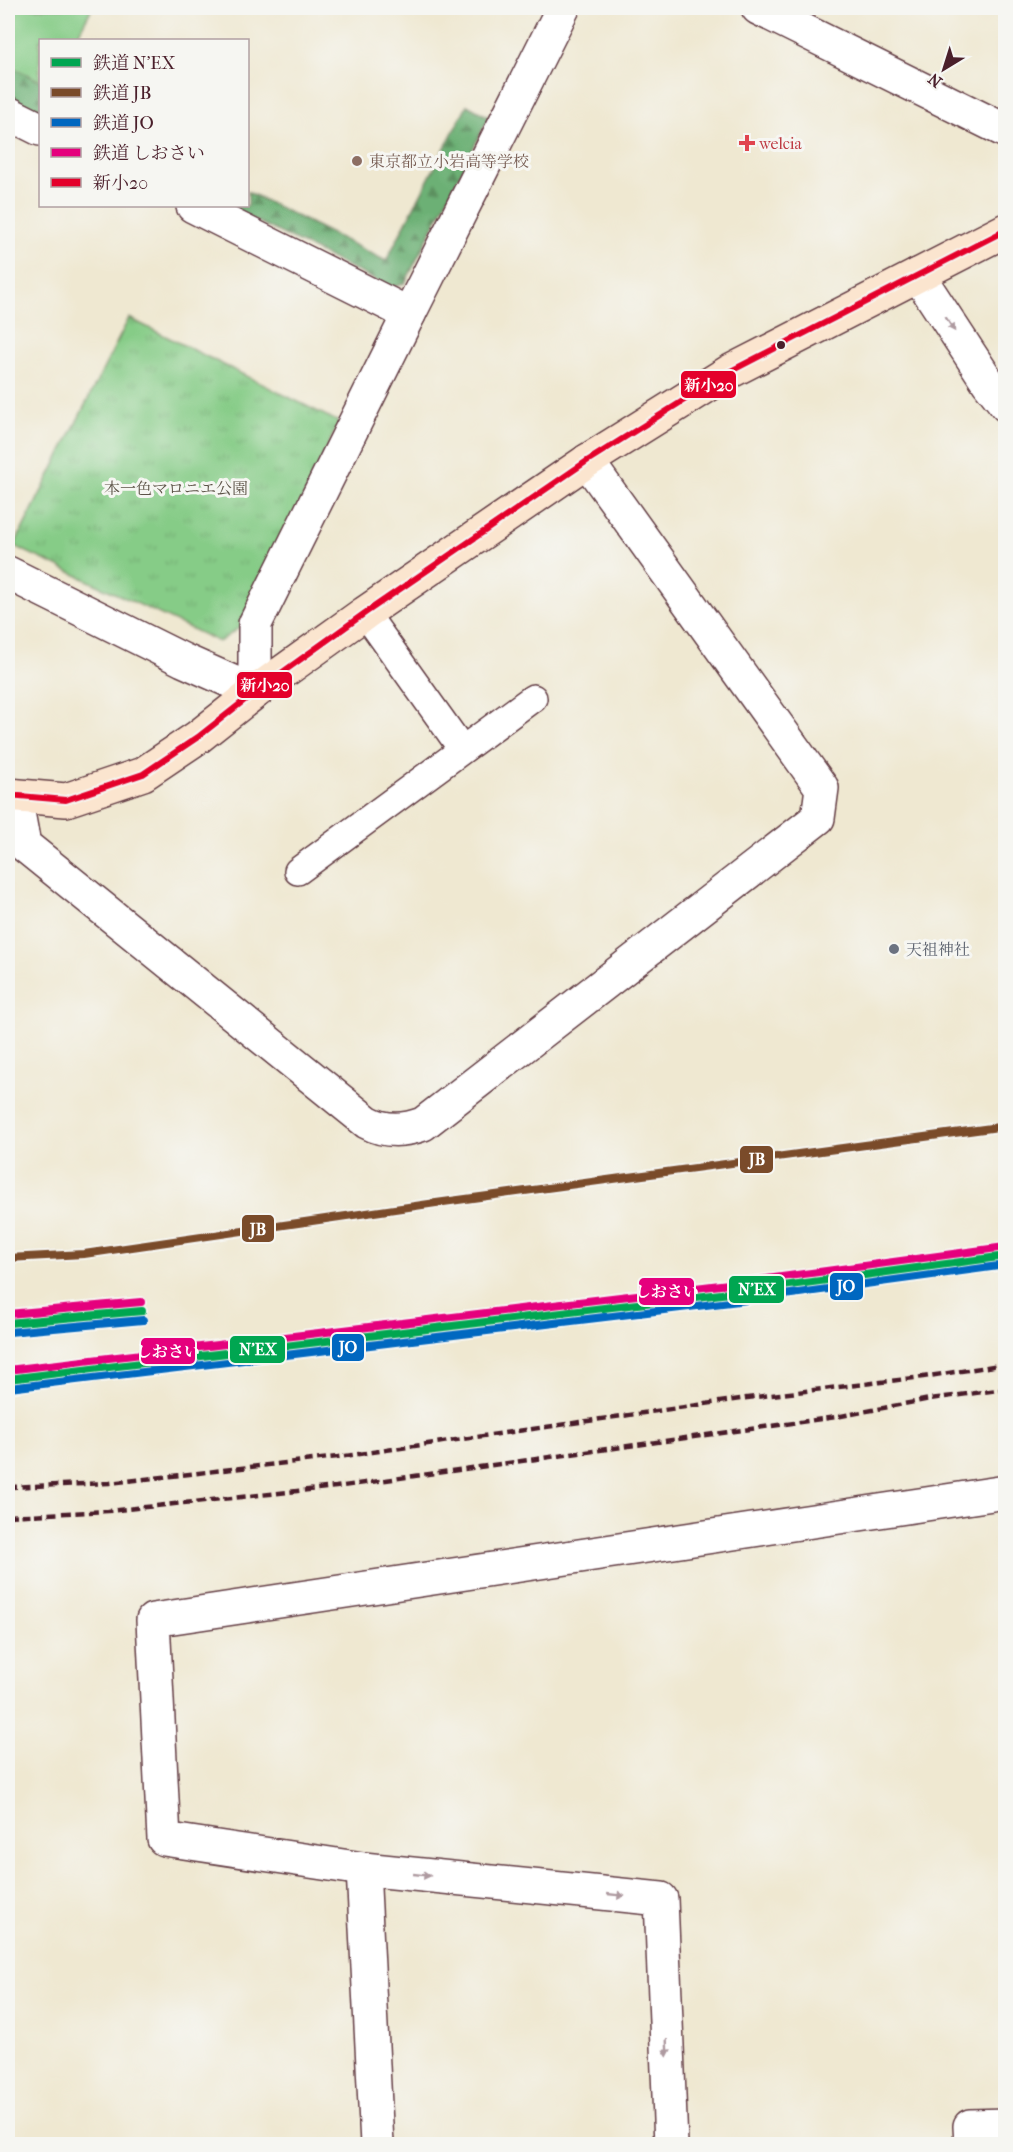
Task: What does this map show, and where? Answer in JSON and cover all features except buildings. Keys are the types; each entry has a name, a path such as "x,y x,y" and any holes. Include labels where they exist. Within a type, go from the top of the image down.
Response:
{"street":[{"path":"255,692 255,624 563,8"},
{"path":"758,8 1005,130"},
{"path":"8,113 39,128"},
{"path":"195,207 409,314"},
{"path":"587,461 822,788 818,818 423,1124 402,1130 376,1127 16,855 11,796 66,800 143,774 198,737 255,692 365,613 587,461 729,372 1005,230"},
{"path":"918,275 1005,405"},
{"path":"8,573 183,660 255,692"},
{"path":"671,2145 661,1899 363,1869 164,1839 153,1620 1005,1492"},
{"path":"363,1869 376,2145"},
{"path":"971,2145 970,2126 1005,2125"}],"lane":[{"path":"365,613 462,750"},
{"path":"298,871 533,698"}],"green space":[{"path":"8,8 92,8 76,39 39,39 39,80 8,65"},
{"path":"8,65 39,80 39,112 8,97"},
{"path":"467,105 489,117 405,283 391,288 228,207 249,207 249,192 386,261"},
{"name":"本一色マロニエ公園","path":"129,318 339,422 243,625 219,642 14,546"}],"railway":[{"path":"8,1487 110,1483 338,1457 747,1398 923,1377 1006,1364"},
{"path":"8,1516 108,1511 336,1487 836,1417 930,1399 1006,1389"}],"rail line":[{"name":"JB","path":"8,1258 84,1254 436,1203 1006,1126"},
{"name":"しおさい","path":"8,1370 737,1283 1005,1247"},
{"name":"N'EX","path":"8,1379 738,1292 1006,1256"},
{"name":"JO","path":"9,1388 739,1301 1006,1265"},
{"name":"しおさい","path":"8,1314 141,1302"},
{"name":"N'EX","path":"8,1323 142,1311"},
{"name":"JO","path":"9,1332 143,1320"}],"transit line":[{"name":"新小20","path":"8,795 66,800 143,774 198,737 255,692 365,613 587,461 729,372 1006,230"}],"place":[{"name":"welcia","path":"747,143"},
{"name":"東京都立小岩高等学校","path":"357,161"},
{"name":"天祖神社","path":"894,949"}]}
